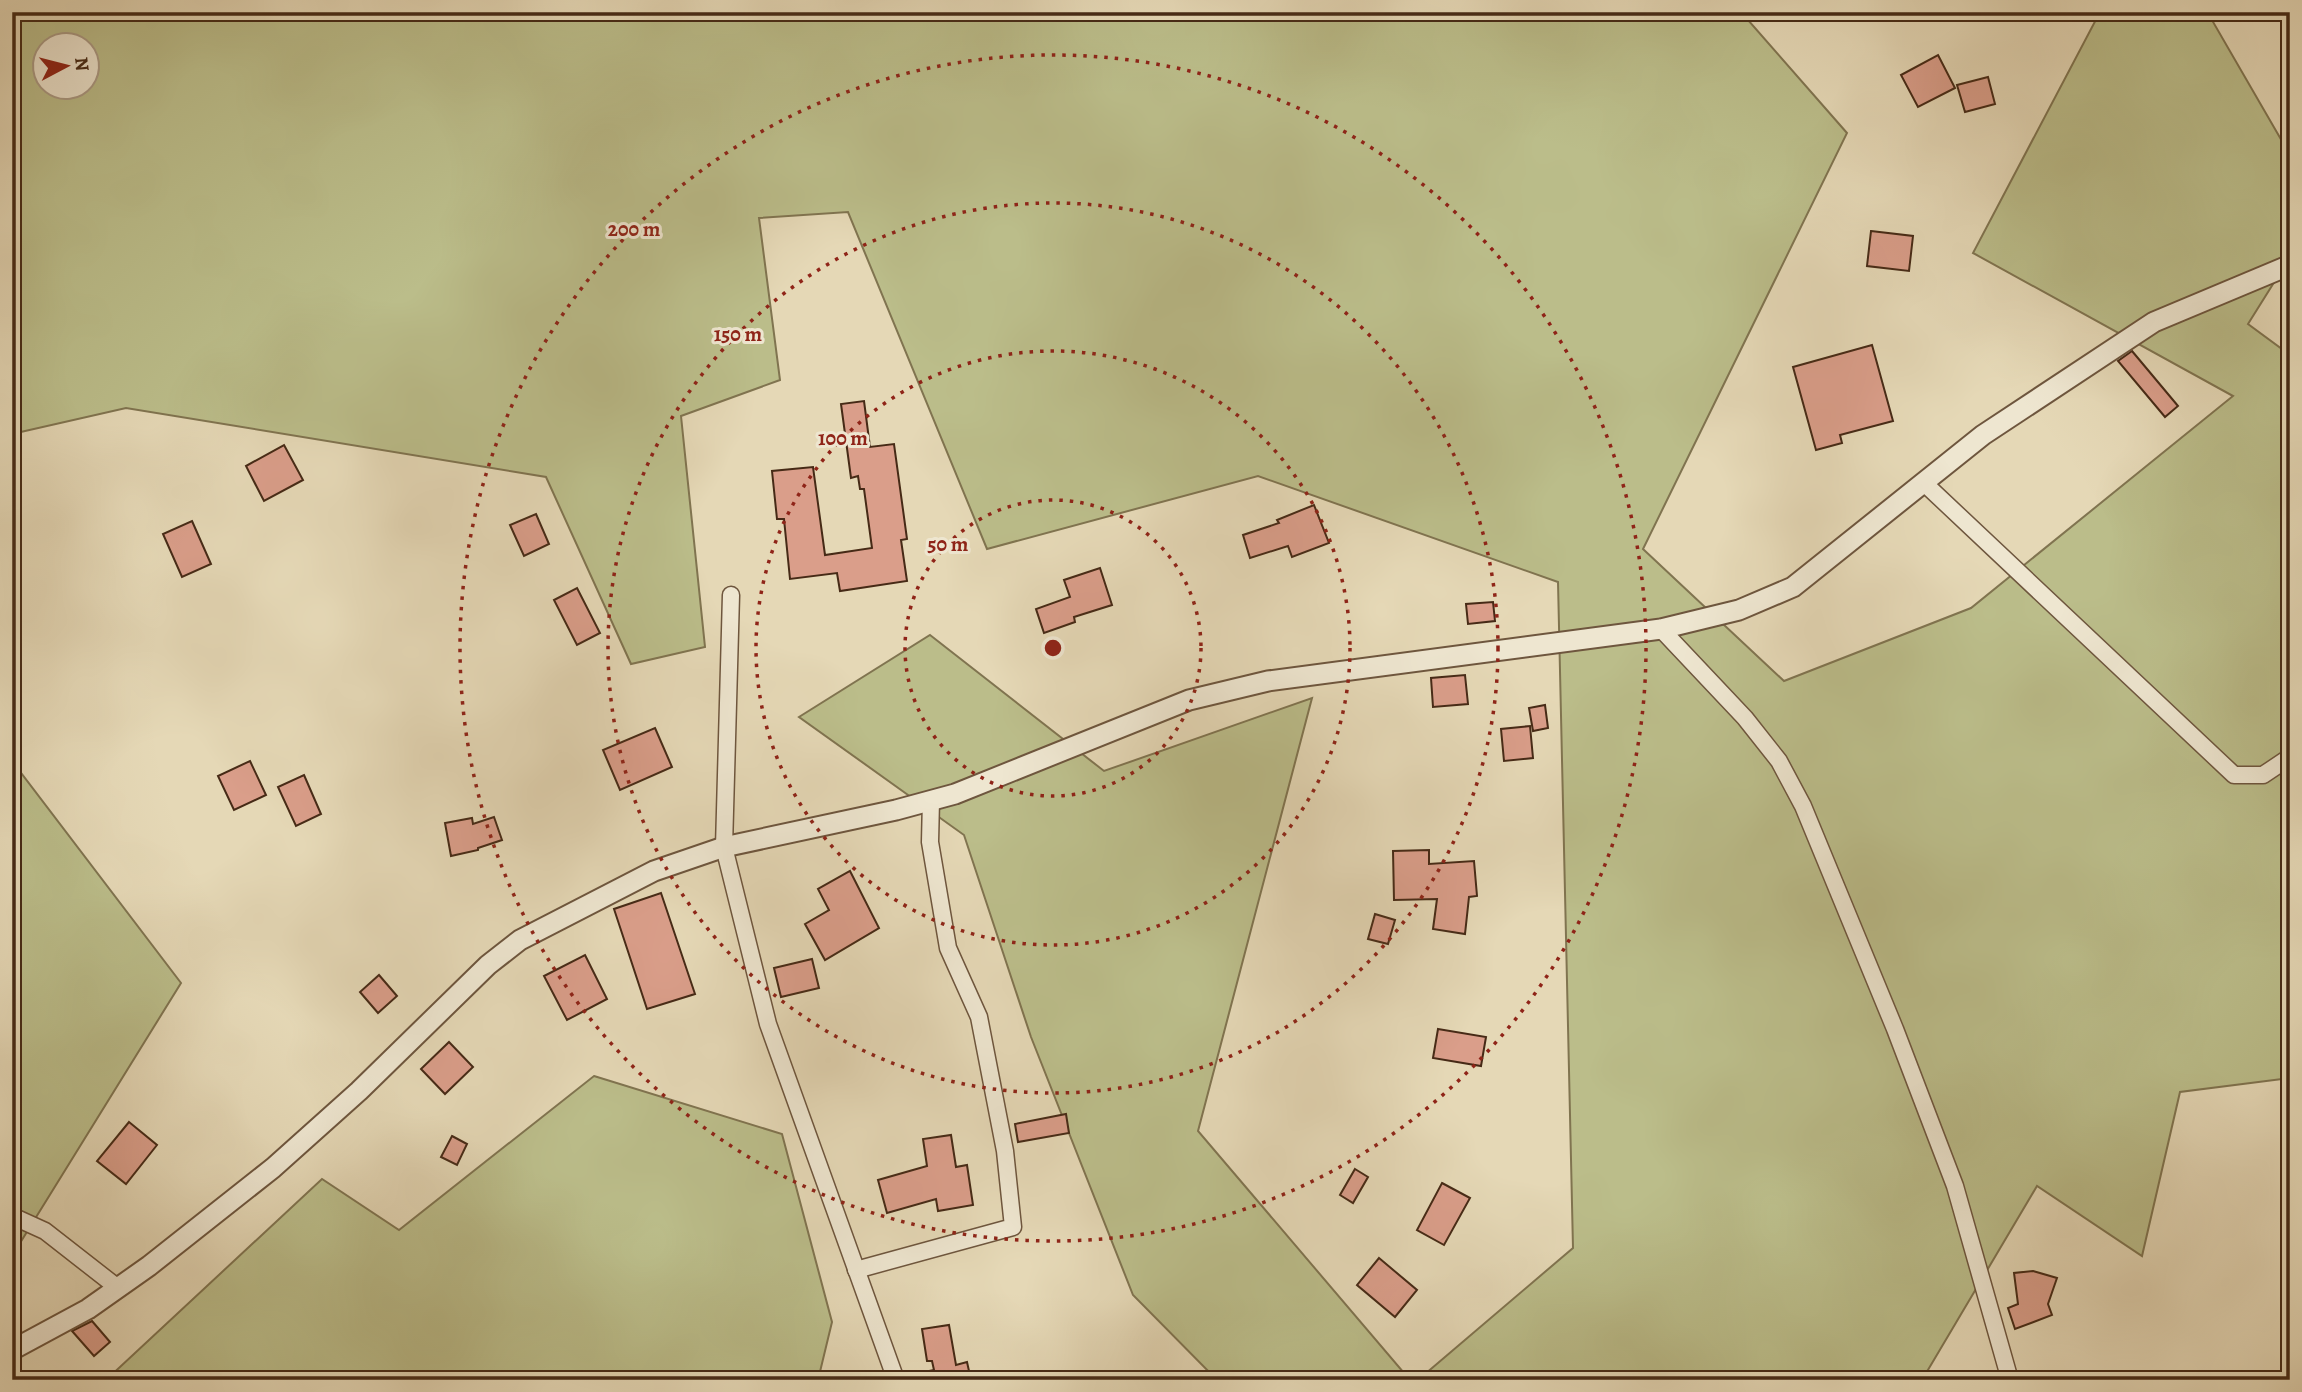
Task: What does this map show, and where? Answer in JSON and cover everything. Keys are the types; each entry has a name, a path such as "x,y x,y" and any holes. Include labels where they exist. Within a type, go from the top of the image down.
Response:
{"street":[{"path":"12,1350 88,1309 273,1168 359,1091 488,965 520,940 654,871 724,847 955,794 1189,700 1268,681 1661,629 1739,610 1793,587 1983,435 2154,322 2290,265"},
{"path":"1923,482 2234,775 2263,775 2290,757"},
{"path":"731,595 724,847 768,1024 896,1380"},
{"path":"1661,629 1745,718 1779,761 1803,806 1895,1029 1955,1186 2010,1380"},
{"path":"856,1270 1013,1227 1005,1151 979,1017 948,948 930,842 932,800"},
{"path":"12,1216 45,1231 118,1288"}],"green space":[{"path":"12,12 1741,12 1847,133 1643,549 1784,681 1971,608 2233,396 1973,253 2100,12 2210,12 2209,15 2290,155 2290,257 2248,324 2290,355 2290,1078 2180,1092 2142,1256 2037,1186 1922,1380 1418,1380 1573,1248 1558,582 1258,476 987,549 848,212 759,218 780,380 681,416 705,647 631,664 546,477 126,408 12,434"},
{"path":"930,635 1104,771 1312,698 1198,1131 1410,1380 1217,1380 1133,1295 1031,1037 964,835 799,717"},
{"path":"12,761 181,983 12,1256"},
{"path":"594,1076 782,1134 832,1322 818,1380 106,1380 322,1179 399,1230"}],"building":[{"path":"1938,55 1955,88 1918,107 1901,75"},
{"path":"1988,77 1995,104 1965,112 1957,85"},
{"path":"1871,231 1913,236 1909,271 1867,266"},
{"path":"1872,345 1893,421 1840,435 1842,443 1816,450 1793,367"},
{"path":"2132,351 2178,406 2165,417 2118,361"},
{"path":"864,401 870,447 894,444 907,539 901,540 907,581 840,591 837,573 790,579 784,519 777,519 772,471 813,467 825,555 872,548 864,489 860,489 858,476 851,478 841,404"},
{"path":"284,445 303,480 264,501 246,466"},
{"path":"1314,505 1329,543 1292,557 1288,546 1250,558 1243,535 1279,523 1277,520"},
{"path":"536,514 549,544 524,556 510,525"},
{"path":"192,521 211,564 182,577 163,534"},
{"path":"1100,568 1112,605 1074,617 1075,622 1044,633 1036,609 1070,597 1064,580"},
{"path":"577,588 600,633 577,645 554,600"},
{"path":"1493,602 1495,621 1468,624 1466,604"},
{"path":"1465,675 1468,704 1433,707 1431,678"},
{"path":"1545,705 1548,728 1533,731 1529,708"},
{"path":"1530,726 1533,758 1504,761 1501,729"},
{"path":"655,728 672,767 620,790 603,750"},
{"path":"250,761 266,795 234,810 218,776"},
{"path":"304,775 321,814 296,826 278,787"},
{"path":"494,817 502,840 478,850 451,856 445,823 472,818 473,824"},
{"path":"1429,850 1429,864 1474,861 1477,896 1469,897 1465,934 1433,929 1437,899 1394,900 1393,851"},
{"path":"850,871 879,928 825,960 805,924 829,910 818,889"},
{"path":"661,893 695,994 647,1009 614,909"},
{"path":"1375,914 1395,920 1388,944 1368,939"},
{"path":"585,955 607,999 567,1020 544,976"},
{"path":"812,959 819,988 781,997 774,968"},
{"path":"379,975 397,996 378,1013 360,992"},
{"path":"1438,1029 1486,1037 1481,1066 1433,1058"},
{"path":"449,1042 473,1067 445,1094 421,1069"},
{"path":"1066,1114 1069,1133 1018,1142 1015,1124"},
{"path":"129,1122 157,1145 126,1184 97,1161"},
{"path":"951,1135 956,1167 967,1165 973,1205 938,1211 936,1199 887,1213 878,1180 927,1166 923,1139"},
{"path":"452,1136 467,1144 457,1165 441,1157"},
{"path":"1355,1169 1368,1177 1353,1203 1340,1195"},
{"path":"1442,1183 1470,1198 1444,1245 1417,1230"},
{"path":"1379,1258 1417,1290 1395,1317 1357,1285"},
{"path":"2033,1271 2057,1278 2048,1304 2052,1315 2015,1329 2008,1308 2018,1304 2014,1273"},
{"path":"92,1321 110,1342 94,1356 72,1331"},
{"path":"949,1325 956,1365 967,1362 971,1380 919,1380 919,1373 934,1370 932,1361 927,1361 922,1329"}]}
